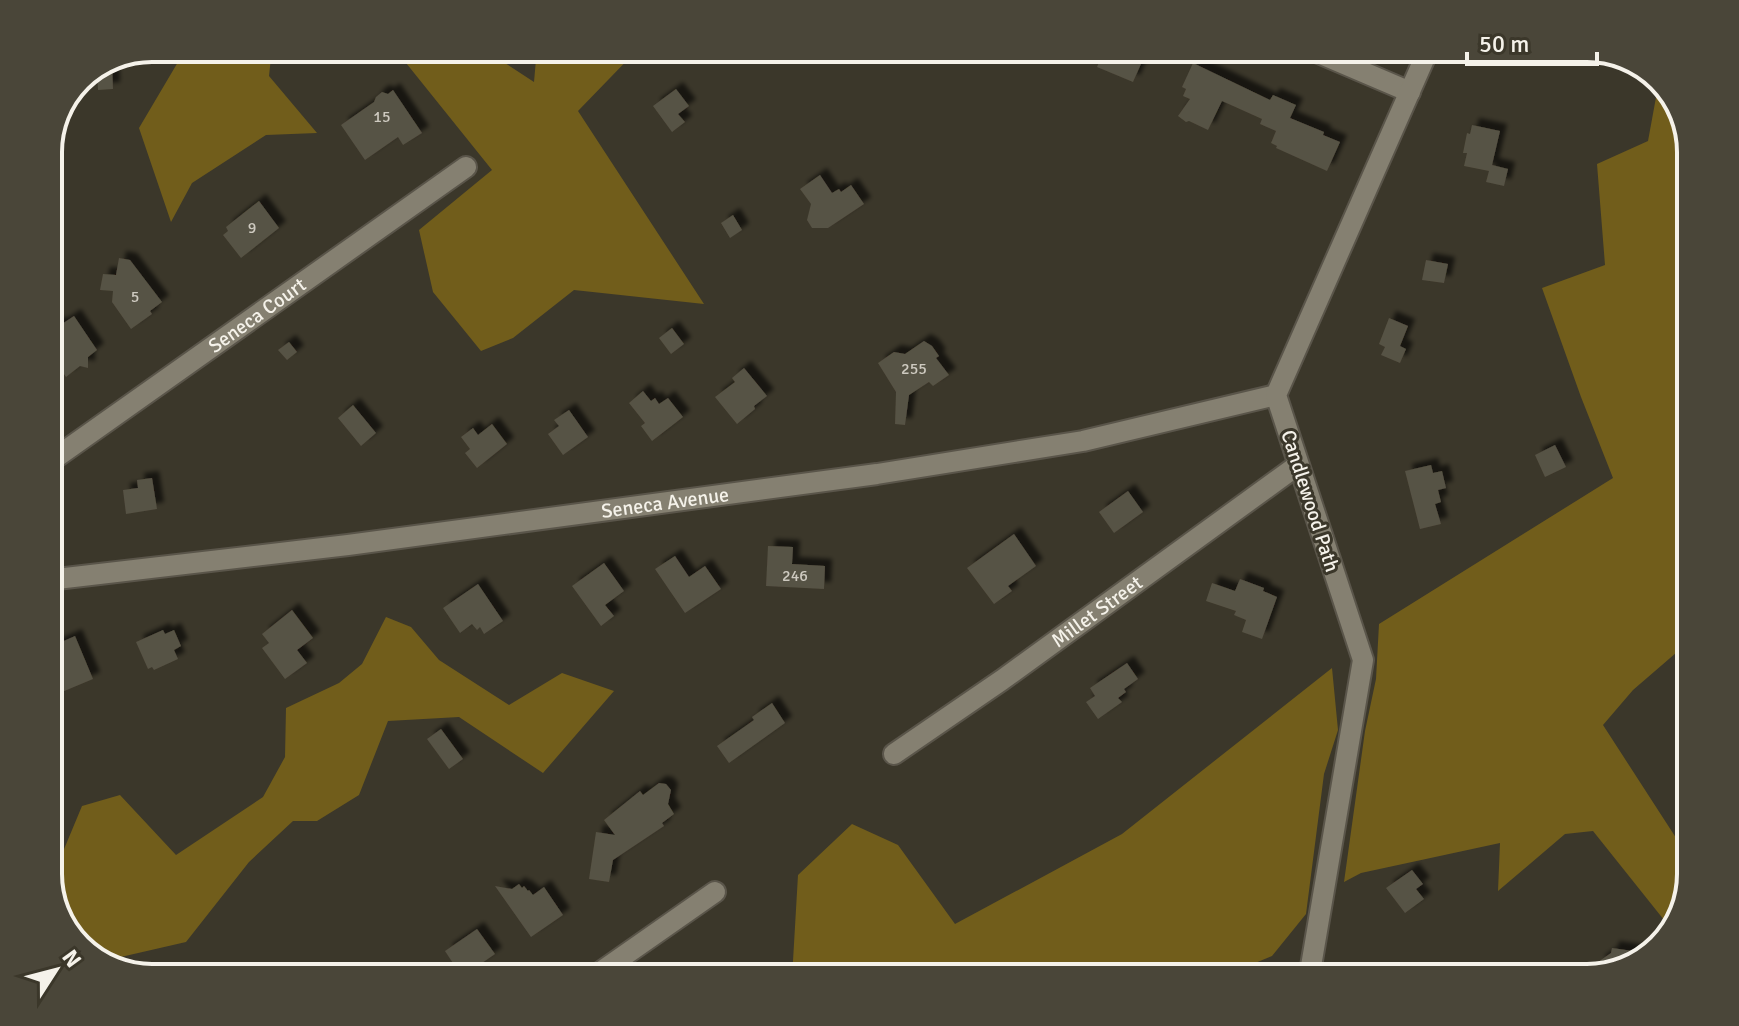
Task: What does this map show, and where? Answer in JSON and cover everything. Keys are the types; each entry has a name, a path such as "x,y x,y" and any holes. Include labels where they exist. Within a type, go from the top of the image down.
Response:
{"street":[{"path":"1340,62 1410,92"},
{"path":"1276,395 1423,62"},
{"name":"Seneca Court","path":"62,453 466,167"},
{"name":"Candlewood Path","path":"1276,395 1363,660 1311,964"},
{"name":"Seneca Avenue","path":"62,578 348,545 892,471 1083,441 1276,395"},
{"name":"Millet Street","path":"894,754 1015,671 1298,465"},
{"path":"612,964 715,892"}],"shaded area":[{"path":"178,62 270,62 269,76 317,133 266,135 192,183 171,222 139,128"},
{"path":"405,62 503,62 534,82 536,62 625,62 578,111 704,304 574,290 513,338 481,351 433,292 419,230 492,170"},
{"path":"1656,95 1668,112 1677,146 1677,652 1633,690 1603,725 1677,839 1676,886 1670,908 1664,920 1593,831 1565,834 1498,891 1500,843 1361,873 1344,882 1365,731 1376,679 1379,624 1613,478 1542,288 1605,265 1597,164 1648,141"},
{"path":"386,617 411,627 439,660 509,705 562,673 614,691 543,773 459,717 388,721 359,795 317,821 293,821 249,862 186,942 119,957 96,944 96,930 82,930 71,914 62,880 62,854 82,806 120,795 176,855 263,797 285,757 286,708 339,683 362,664"},
{"path":"1332,668 1338,730 1324,774 1306,914 1272,956 1253,964 793,964 798,875 852,824 898,845 955,924 1122,834"}],"building":[{"path":"1099,62 1142,62 1133,82 1097,67"},
{"path":"1193,63 1270,100 1273,95 1296,105 1290,118 1340,142 1327,171 1276,148 1271,143 1276,131 1260,124 1262,119 1222,101 1208,130 1178,116 1190,99 1183,96 1186,89 1182,87"},
{"path":"112,72 113,89 98,90 98,81"},
{"path":"676,89 689,106 678,114 685,122 672,132 653,106"},
{"path":"393,90 422,133 403,145 398,137 365,160 341,125 374,102 382,92 388,94"},
{"path":"1472,125 1500,131 1492,165 1508,169 1504,186 1486,182 1489,171 1464,166 1467,153 1463,153"},
{"path":"820,175 832,193 839,189 841,192 851,185 864,204 828,228 812,228 807,220 811,204 800,189"},
{"path":"259,201 279,228 241,258 223,235 228,231 226,227"},
{"path":"733,215 742,230 730,238 721,223"},
{"path":"119,258 130,260 162,302 150,311 152,314 131,329 112,302 113,291 100,290 103,274 116,275"},
{"path":"1426,260 1448,264 1444,283 1422,280"},
{"path":"74,316 97,350 88,357 88,368 80,366 66,377 62,371 62,324"},
{"path":"1389,318 1408,326 1400,346 1406,349 1400,363 1381,355 1385,347 1379,344"},
{"path":"672,328 684,344 671,354 659,338"},
{"path":"924,341 932,346 939,356 936,358 949,375 933,386 929,382 909,395 905,425 895,424 896,392 878,363 894,352 905,354"},
{"path":"289,342 297,352 287,360 278,350"},
{"path":"744,368 767,396 737,424 715,397 735,382 732,378"},
{"path":"643,391 651,401 655,398 659,404 668,398 683,417 652,441 641,426 645,423 629,403"},
{"path":"353,405 376,433 361,446 338,418"},
{"path":"569,410 588,437 563,455 548,434 559,426 554,420"},
{"path":"492,424 507,444 477,468 465,453 470,449 461,437 473,428 478,435"},
{"path":"1555,445 1566,467 1545,477 1535,455"},
{"path":"1431,465 1433,473 1442,471 1446,488 1438,490 1441,502 1435,504 1441,524 1420,529 1405,471"},
{"path":"152,478 157,509 126,514 123,490 138,488 137,480"},
{"path":"1128,491 1143,512 1114,533 1099,512"},
{"path":"1014,534 1036,566 1008,586 1012,591 994,604 967,568"},
{"path":"768,546 793,547 792,564 825,566 824,589 766,586"},
{"path":"675,556 689,577 705,566 721,589 685,613 655,569"},
{"path":"604,563 624,591 605,605 614,616 601,626 572,586"},
{"path":"1240,579 1264,588 1263,591 1277,597 1262,639 1242,632 1246,620 1234,615 1236,611 1206,601 1212,583 1235,591"},
{"path":"478,584 503,621 484,634 480,627 477,630 472,624 460,633 443,608"},
{"path":"292,610 313,638 297,650 307,663 285,679 262,648 269,643 262,634"},
{"path":"163,630 165,634 174,630 181,646 174,650 178,659 154,670 152,667 148,669 136,642"},
{"path":"75,636 93,679 62,692 62,642"},
{"path":"1127,663 1138,679 1124,689 1126,692 1118,698 1122,702 1098,719 1086,702 1095,696 1090,688"},
{"path":"772,703 785,723 729,763 717,746"},
{"path":"441,729 463,759 449,769 427,739"},
{"path":"659,783 666,784 671,790 668,804 674,814 662,823 664,826 613,860 609,882 589,879 596,832 615,835 604,820 640,791 643,795"},
{"path":"1412,870 1423,884 1416,889 1424,899 1405,913 1386,888"},
{"path":"519,884 533,895 544,887 563,915 531,937 495,886 512,889"},
{"path":"477,929 495,954 481,964 454,964 445,951"},
{"path":"1612,948 1633,951 1598,963 1611,953"}]}
